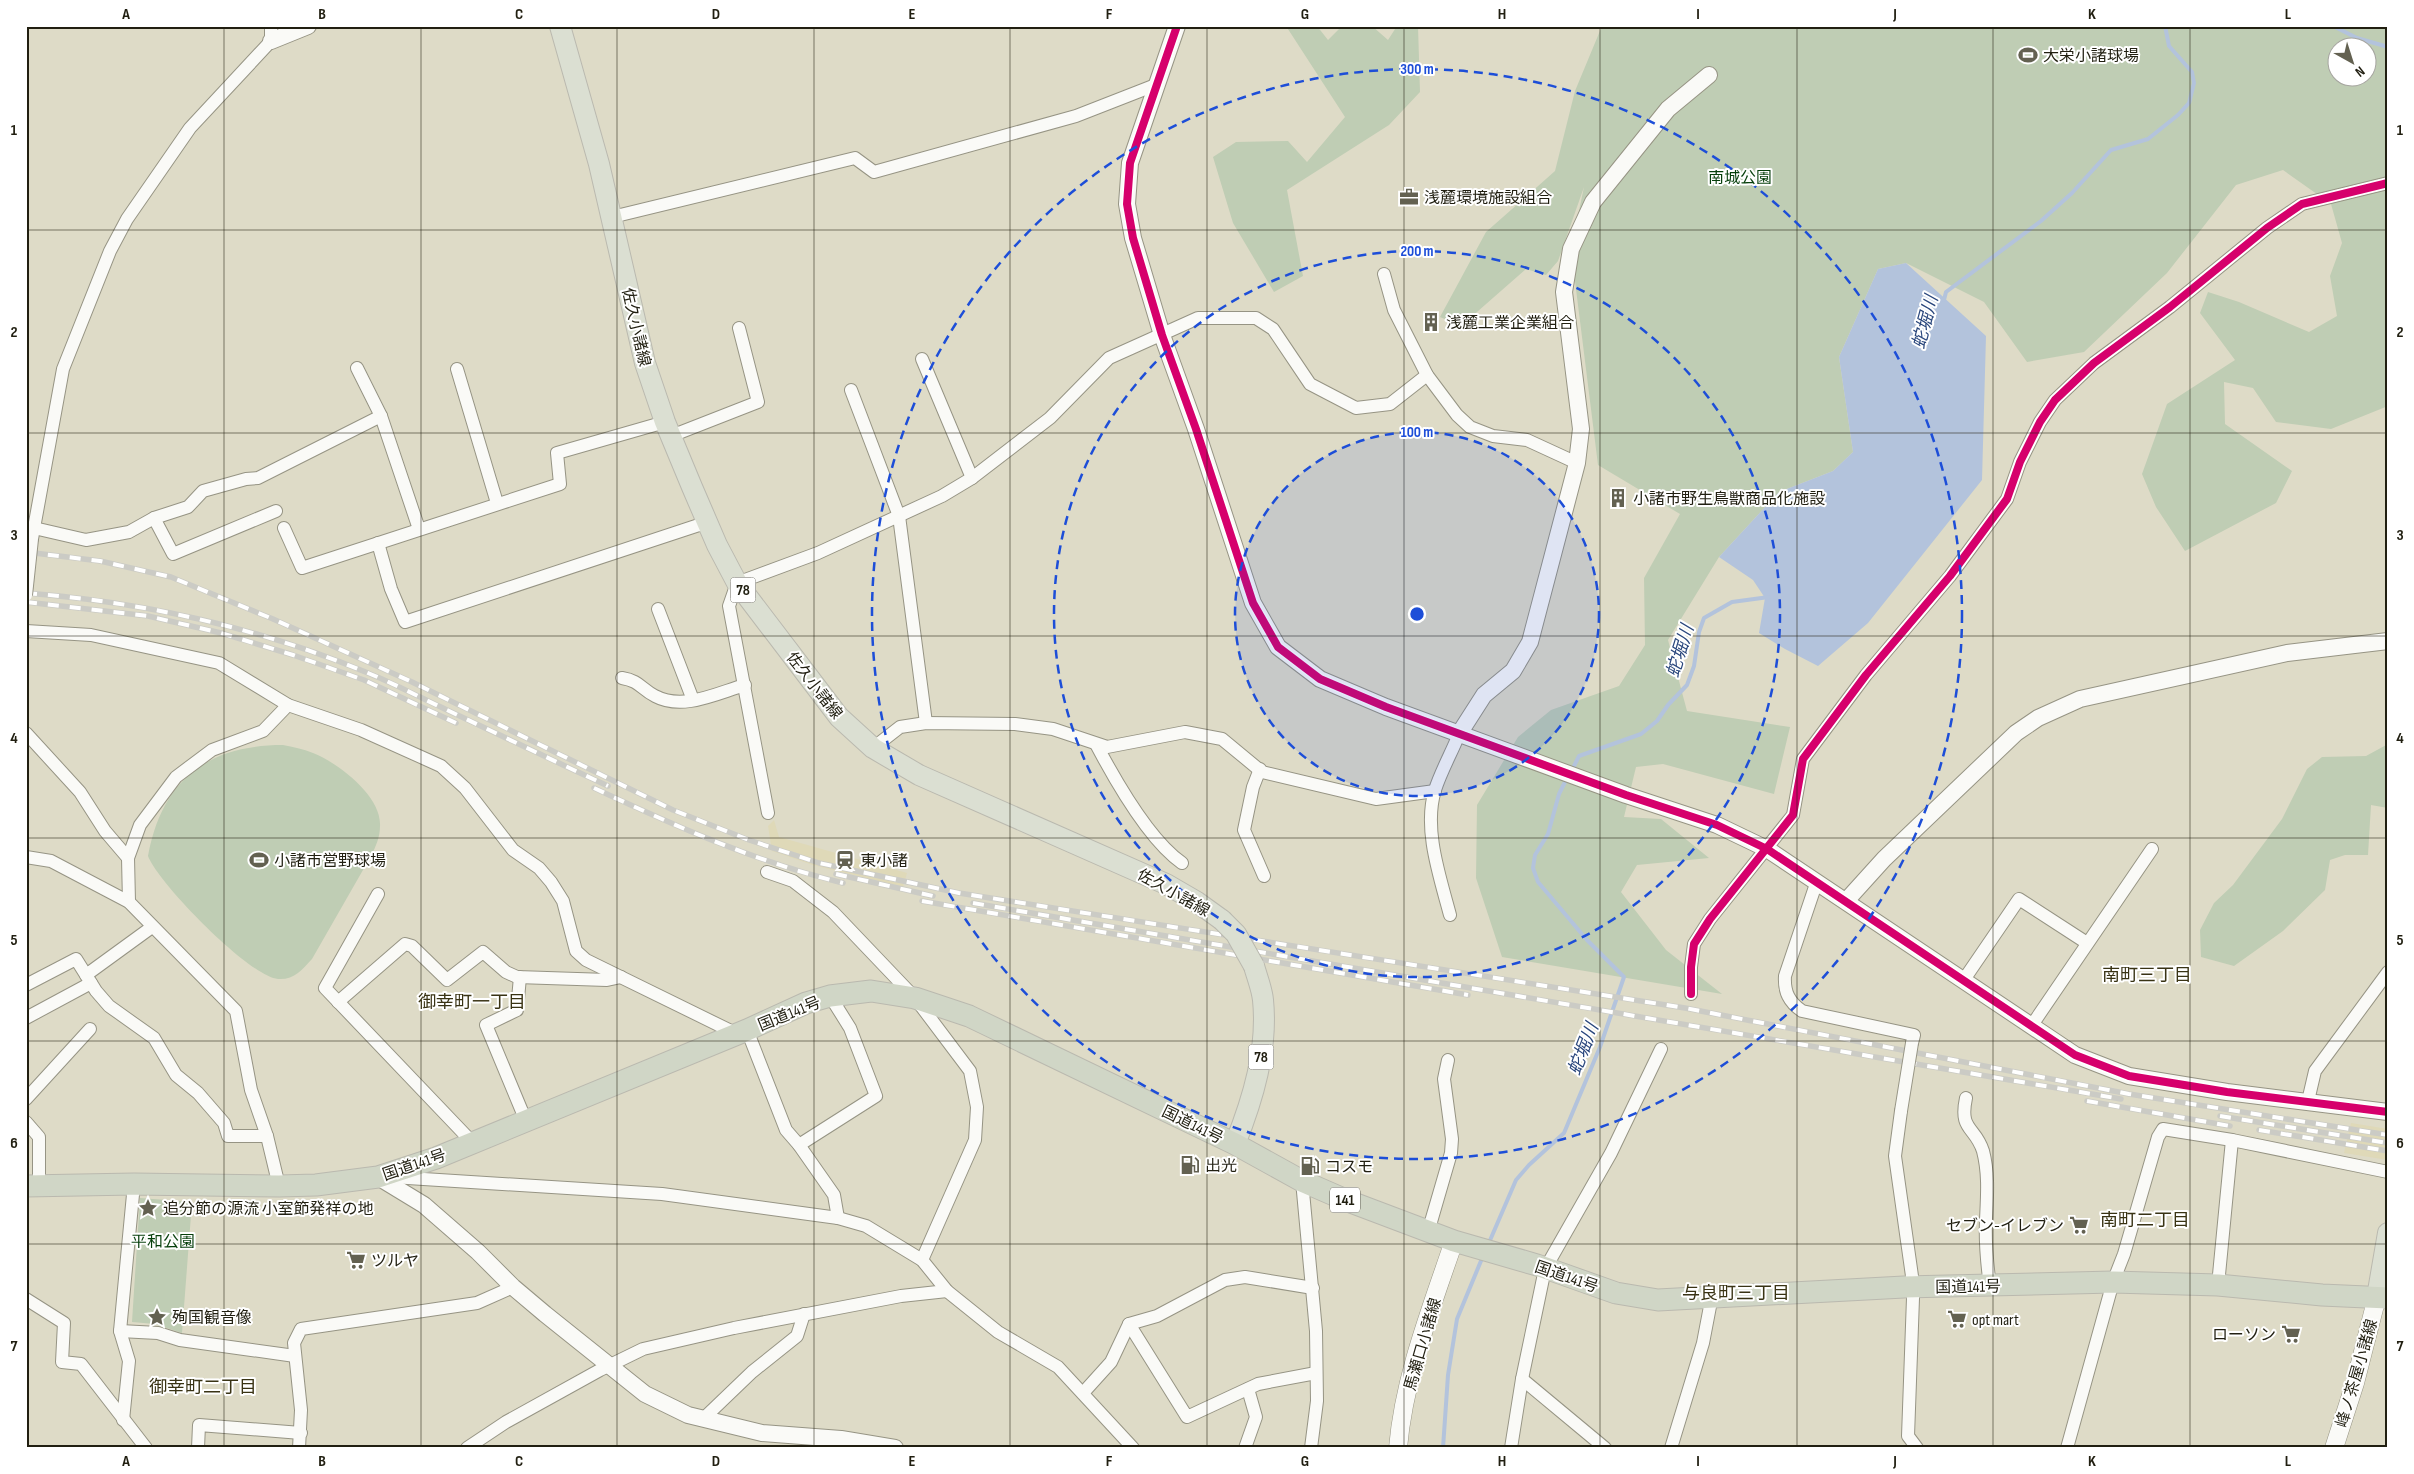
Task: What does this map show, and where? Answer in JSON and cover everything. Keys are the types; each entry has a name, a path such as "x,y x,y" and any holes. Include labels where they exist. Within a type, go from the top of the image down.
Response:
{"highway":[{"name":"国道141号","path":"32,1186 134,1184 279,1186 316,1185 378,1177 436,1158 742,1032 806,1003 830,996 871,991 915,998 969,1016 1235,1144 1302,1180 1348,1201 1454,1241 1616,1293 1658,1300 1912,1287 2113,1282 2218,1285 2322,1295 2382,1298"}],"main road":[{"name":"佐久小諸線","path":"564,28 612,216 645,363 668,429 708,522 738,583 839,717 873,748 919,774 1166,884 1197,902 1222,920 1236,934 1254,966 1263,999 1261,1058 1253,1091 1235,1144"},
{"path":"2382,1298 2388,1233"},
{"name":"馬瀬口小諸線","path":"1398,1448 1400,1421 1417,1352 1454,1241"},
{"name":"峰ノ茶屋小諸線","path":"2334,1448 2382,1298"}],"street":[{"path":"26,595 33,533 63,369 110,251 126,219 190,128 271,34 308,26"},
{"path":"1177,26 1130,164 1127,204 1133,238 1162,335 1196,428 1253,603 1278,647 1320,679 1386,707 1626,795 1717,825 1767,849 2075,1055 2129,1076 2227,1092 2388,1112"},
{"path":"1450,914 1438,869 1431,821 1435,791 1460,734 1484,696 1513,671 1530,642 1577,463 1581,429 1564,292 1571,249 1593,202 1668,109 1709,75"},
{"path":"612,216 855,158 874,172 1076,116 1158,84"},
{"path":"1691,994 1691,967 1697,939 1710,919 1793,815 1803,759 1866,675 1950,576 2007,499 2020,462 2040,422 2054,400 2094,362 2170,307 2267,228 2302,204 2388,183"},
{"path":"1384,274 1394,310 1427,375 1457,415 1470,427 1493,436 1527,440 1577,463"},
{"path":"768,813 729,606 738,583 818,553 942,496 972,478 1050,418 1109,358 1198,318 1256,318 1273,329 1310,384 1356,408 1390,404 1427,375"},
{"path":"284,528 302,568 560,484 556,453 668,429 758,402 739,328"},
{"path":"922,359 972,478"},
{"path":"357,368 380,416 419,530"},
{"path":"457,368 497,504"},
{"path":"852,390 899,516 926,722"},
{"path":"33,533 86,540 129,532 154,518 188,507 203,491 246,478 258,478 380,416"},
{"path":"154,518 173,554 276,511"},
{"path":"378,543 391,590 405,622 708,522"},
{"path":"658,609 693,700"},
{"path":"26,631 91,635 219,663 288,705 361,730 441,766 465,788 513,850 539,868 551,882 563,901 576,951 586,960 742,1032 786,1130 799,1144 834,1195 838,1218"},
{"path":"1846,901 1884,859 2009,740 2038,718 2080,699 2287,653 2388,641"},
{"path":"622,678 635,680 656,697 685,703 745,685"},
{"path":"129,902 128,858 140,825 176,777 212,750 263,731 288,705"},
{"path":"873,748 900,727 926,722 1015,724 1053,729 1107,747 1185,732 1222,739 1260,770 1376,800 1435,791"},
{"path":"26,733 80,792 104,831 128,858"},
{"path":"1096,744 1118,787 1168,854 1182,863"},
{"path":"1260,770 1253,787 1244,830 1264,876"},
{"path":"2032,1026 2152,849"},
{"path":"26,857 51,861 129,902 236,1011 252,1090 267,1136 279,1186"},
{"path":"767,872 793,882 833,912 915,998 970,1071 977,1107 975,1140 922,1260"},
{"path":"1817,881 1785,976 1786,993 1795,1007 1802,1012 1914,1035 1895,1156 1912,1287 1908,1436 1917,1448"},
{"path":"378,894 324,988 472,1142"},
{"path":"1963,981 2019,899 2087,943"},
{"path":"26,1018 89,979 152,927"},
{"path":"338,1002 405,944 412,946 447,980 483,952 490,956 506,972 520,977 607,980 621,977"},
{"path":"26,985 76,959 109,1006 154,1038 176,1075 198,1093 224,1123 228,1136 267,1136"},
{"path":"2308,1102 2315,1070 2388,972"},
{"path":"520,977 517,1010 486,1025 526,1120"},
{"path":"799,1144 876,1096 850,1028 830,996"},
{"path":"26,1099 90,1029"},
{"path":"1510,1448 1522,1379 1546,1269 1611,1153 1661,1049"},
{"path":"1428,1232 1451,1153 1452,1139 1444,1079 1448,1060"},
{"path":"1966,1098 1963,1114 1967,1127 1982,1149 1989,1189 1986,1248 1990,1286"},
{"path":"26,1122 39,1137 32,1186"},
{"path":"2067,1448 2113,1282 2124,1254 2158,1137 2163,1129 2232,1140 2388,1172"},
{"path":"2218,1285 2232,1140"},
{"path":"378,1177 470,1180 662,1194 838,1218 866,1226 922,1260 947,1291 998,1332 1058,1367 1133,1448"},
{"path":"378,1177 424,1205 478,1252 513,1287 608,1366 645,1394 688,1415 762,1433 841,1438 895,1448"},
{"path":"1302,1180 1313,1288 1317,1401 1311,1448"},
{"path":"123,1420 129,1361 120,1331 134,1184"},
{"path":"1083,1393 1110,1362 1128,1324 1157,1316 1225,1280 1245,1277 1313,1288"},
{"path":"299,1448 301,1410 294,1343 301,1329 477,1303 513,1287"},
{"path":"467,1448 506,1422 643,1349 804,1314 901,1296 947,1291"},
{"path":"1671,1448 1703,1344 1712,1296"},
{"path":"26,1299 64,1323 62,1362 81,1364 146,1448"},
{"path":"703,1419 752,1372 797,1336 804,1314"},
{"path":"1128,1324 1187,1417 1258,1384 1316,1373"},
{"path":"120,1331 158,1333 180,1340 295,1356"},
{"path":"1522,1379 1605,1448"},
{"path":"1245,1448 1256,1417 1248,1389"},
{"path":"198,1448 199,1425 301,1433"}],"shaded area":[{"name":"東小諸","path":"774,820 779,837 907,873 903,887 813,865 772,851 768,826"},
{"path":"2351,1123 2388,1129 2388,1160 2344,1153"}],"green space":[{"path":"1286,26 1317,26 1328,40 1342,26 1372,26 1388,40 1397,26 1418,26 1420,92 1389,125 1287,190 1303,276 1274,292 1233,223 1213,157 1236,142 1288,141 1307,162 1345,117"},
{"name":"南城公園","path":"1602,26 2388,26 2388,406 2331,429 2276,422 2253,388 2224,382 2225,424 2292,471 2276,503 2185,551 2156,507 2142,474 2167,404 2235,360 2200,313 2208,292 2239,302 2309,332 2337,316 2330,276 2342,243 2331,204 2283,170 2236,185 2167,273 2084,352 2027,362 1984,302 1906,263 1878,269 1839,357 1853,452 1833,471 1779,492 1719,557 1668,640 1687,711 1790,727 1774,794 1663,764 1636,767 1624,817 1661,819 1709,858 1637,865 1621,892 1666,950 1722,994 1502,957 1476,878 1477,805 1518,737 1551,710 1619,686 1645,645 1644,578 1680,514 1598,465 1571,249 1584,187 1558,261 1546,275 1526,269 1461,326 1440,317 1486,232 1555,171 1575,91"},
{"path":"2388,744 2388,808 2371,805 2368,855 2345,855 2330,860 2325,890 2283,931 2234,966 2201,957 2200,930 2214,903 2233,885 2282,819 2307,769 2322,757 2366,756"},
{"name":"小諸市営野球場","path":"283,745 302,749 323,758 357,782 374,803 379,815 380,826 371,856 312,959 293,976 278,979 265,974 247,963 206,927 155,869 148,856 164,807 177,788 192,772 210,760 231,752 256,747"},
{"name":"平和公園","path":"140,1198 192,1202 182,1333 155,1324 132,1322"}],"water":[{"path":"1906,263 1986,336 1982,480 1868,623 1818,666 1759,633 1765,598 1753,580 1719,557 1779,492 1833,471 1853,452 1839,357 1878,269"}],"waterway":[{"name":"蛇堀川","path":"1944,300 1946,292 2041,221 2072,193 2111,150 2148,139 2178,115 2189,103 2194,83 2192,72 2169,46 2165,26"},
{"name":"蛇堀川","path":"2333,26 2357,38 2388,47"},
{"name":"蛇堀川","path":"1572,770 1579,756 1641,734 1657,721 1668,705 1687,685 1694,666 1699,632 1704,618 1732,602 1769,597"},
{"name":"蛇堀川","path":"1488,1245 1516,1180 1529,1165 1564,1133 1600,1047 1624,977 1587,940 1538,882 1533,868 1535,855 1548,834 1559,794 1567,778"},
{"name":"蛇堀川","path":"1443,1448 1448,1375 1457,1319 1483,1256"}],"railway":[{"path":"26,552 100,561 171,577 273,619 412,682 673,810 749,840 819,863 959,893 1685,1008 2129,1094 2388,1135"},
{"path":"26,593 70,597 157,610 243,630 285,643 378,677 608,786"},
{"path":"26,602 148,616 221,633 293,655 364,680 456,723"},
{"path":"594,788 655,816 747,854 843,883"},
{"path":"836,874 933,896"},
{"path":"922,901 1468,995"},
{"path":"973,903 2121,1099"},
{"path":"2087,1101 2230,1126"},
{"path":"2220,1116 2388,1143"},
{"path":"2259,1130 2388,1151"}],"cycle path":[{"path":"1177,26 1130,163 1127,204 1133,238 1162,335 1196,429 1253,603 1278,647 1320,679 1386,707 1626,795 1717,825 1767,849 2075,1055 2129,1076 2227,1092 2388,1112"},
{"path":"1691,994 1691,967 1694,944 1710,919 1793,815 1803,759 1866,675 1950,576 2007,499 2020,462 2040,422 2055,400 2094,363 2170,307 2267,228 2302,204 2388,183"}],"place":[{"name":"大栄小諸球場","path":"2028,55"},
{"name":"浅麓環境施設組合","path":"1409,197"},
{"name":"浅麓工業企業組合","path":"1431,322"},
{"name":"小諸市野生鳥獣商品化施設","path":"1618,498"},
{"name":"小諸市営野球場","path":"259,860"},
{"name":"東小諸","path":"845,860"},
{"name":"出光","path":"1190,1165"},
{"name":"コスモ","path":"1310,1166"},
{"name":"追分節の源流 小室節発祥の地","path":"148,1208"},
{"name":"セブン-イレブン","path":"2079,1225"},
{"name":"ツルヤ","path":"356,1260"},
{"name":"殉国観音像","path":"157,1317"},
{"name":"opt mart","path":"1957,1319"},
{"name":"ローソン","path":"2291,1334"}],"district":[{"name":"南町三丁目","path":"2147,975"},
{"name":"御幸町一丁目","path":"472,1002"},
{"name":"南町二丁目","path":"2145,1220"},
{"name":"与良町三丁目","path":"1736,1293"},
{"name":"御幸町二丁目","path":"203,1387"}]}
